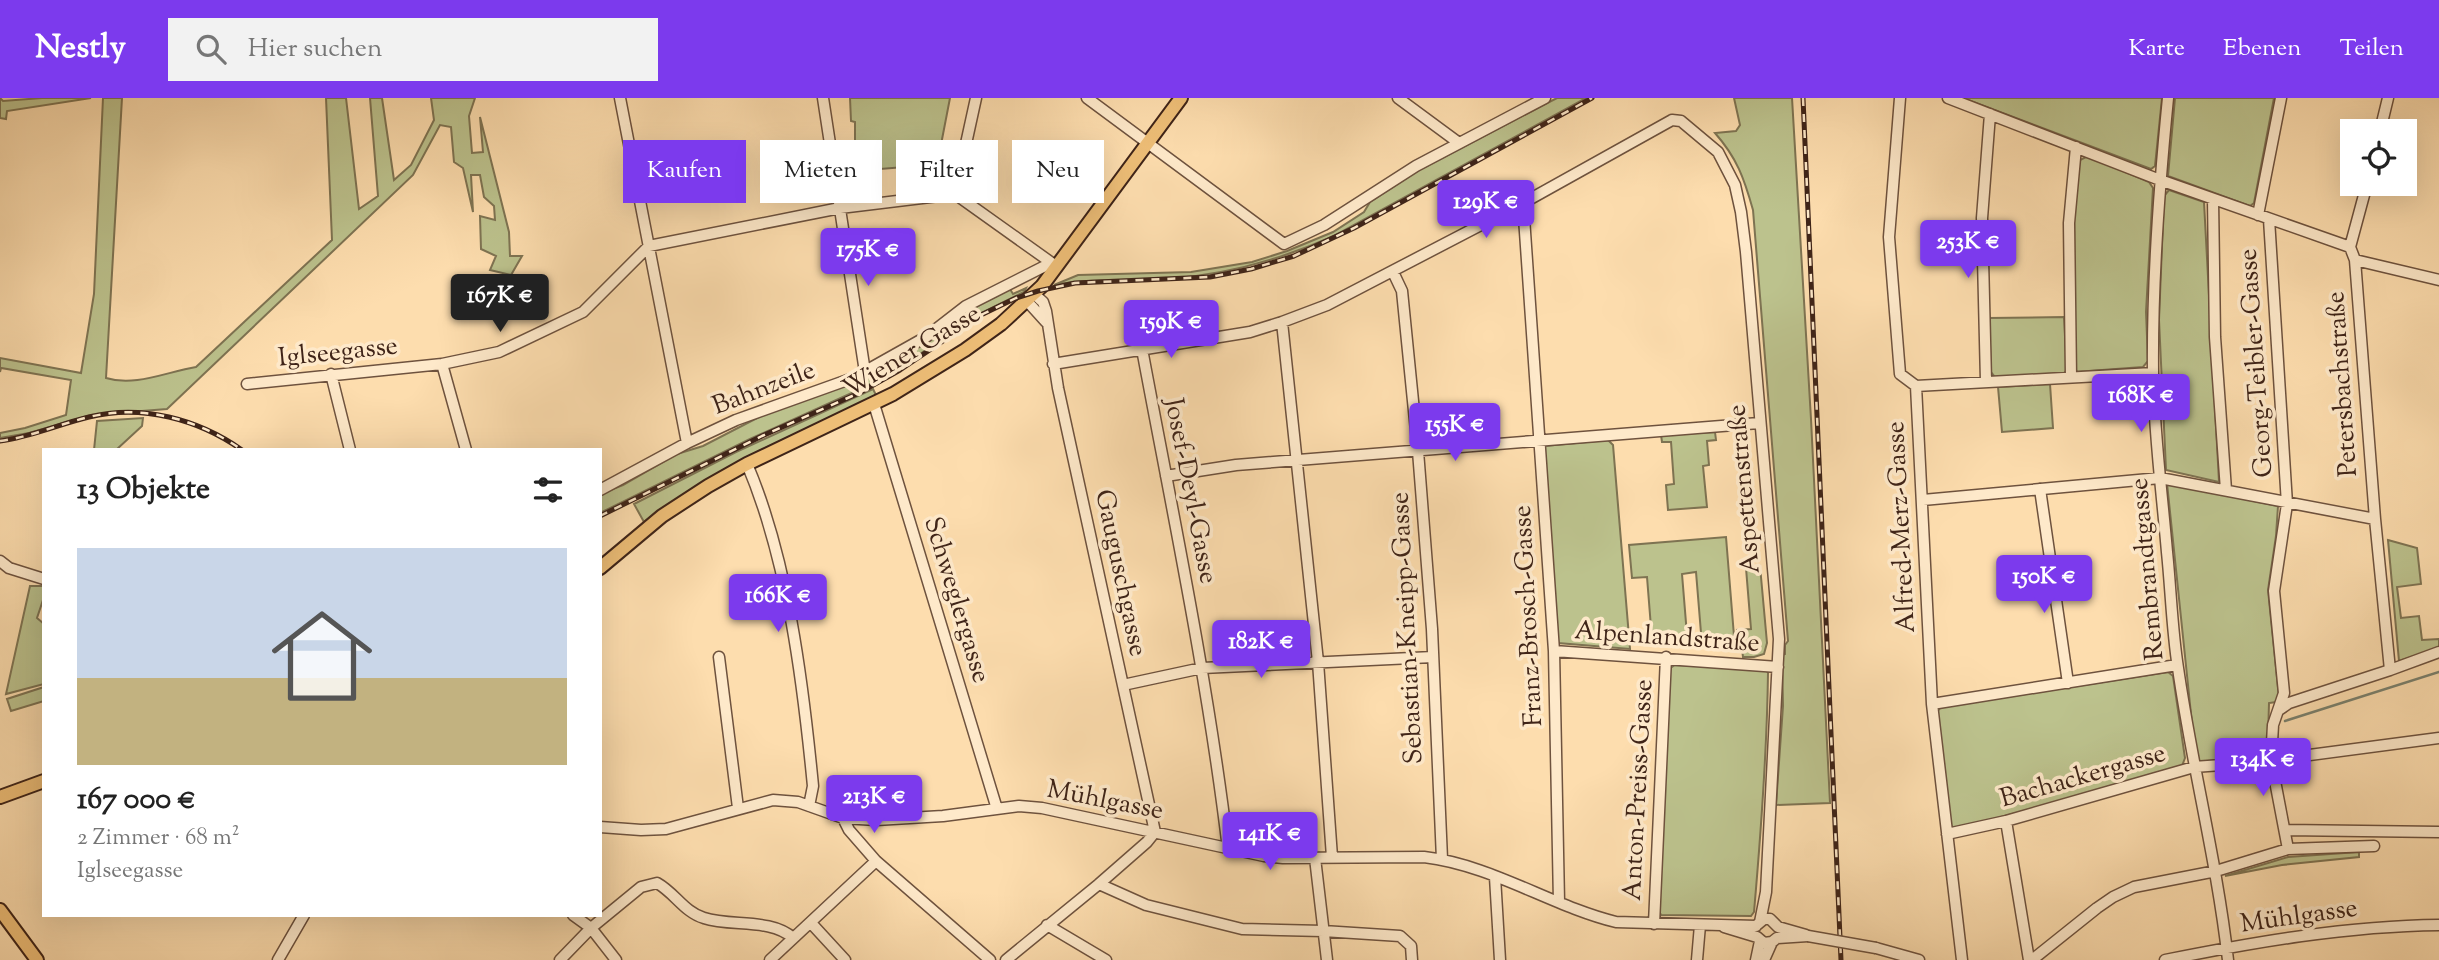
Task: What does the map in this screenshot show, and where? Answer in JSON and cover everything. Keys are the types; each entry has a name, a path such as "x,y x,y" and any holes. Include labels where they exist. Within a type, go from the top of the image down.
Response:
{"main road":[{"name":"Wiener Gasse","path":"602,566 662,516 747,464 874,404 965,350 1001,324 1031,298 1053,264 1181,98"},
{"path":"2,798 42,782"},
{"path":"0,910 37,960"}],"street":[{"path":"620,98 687,443"},
{"path":"823,98 865,372"},
{"path":"967,140 976,98"},
{"path":"1087,98 1284,244 1324,225 1416,166 1545,98"},
{"path":"1398,98 1459,143"},
{"name":"Alfred-Merz-Gasse","path":"1900,98 1889,237 1900,373 1916,386 1932,704 1962,960"},
{"path":"1948,98 2160,180 2350,247 2364,196"},
{"name":"Rembrandtgasse","path":"2168,98 2155,274 2153,373 2160,478 2178,665 2193,767 2216,871 2228,960"},
{"path":"2258,215 2281,98"},
{"path":"2383,119 2388,98"},
{"path":"1986,381 1982,218 1990,114"},
{"name":"Aspettenstraße","path":"1523,203 1670,116 1681,121 1718,152 1735,185 1746,252 1779,639 1766,892 1758,924"},
{"path":"2071,377 2069,223 2076,147"},
{"path":"2213,199 2215,337 2226,490"},
{"path":"649,246 840,208 896,201"},
{"path":"968,203 1053,264"},
{"path":"1053,365 1250,332 1282,322 1327,305 1523,203"},
{"name":"Franz-Brosch-Gasse","path":"1523,203 1554,651 1559,902"},
{"name":"Georg-Teibler-Gasse","path":"2269,219 2287,504 2274,591 2284,693 2273,724 2271,760 2288,849"},
{"name":"Iglseegasse","path":"247,384 442,364 499,352 583,312 649,246"},
{"name":"Petersbachstraße","path":"2350,247 2355,260 2375,519 2390,670"},
{"path":"2355,260 2439,280"},
{"name":"Bahnzeile","path":"602,489 687,443 765,408 853,378 926,337 966,306 1053,264"},
{"name":"Sebastian-Kneipp-Gasse","path":"1393,272 1402,290 1418,450 1432,629 1442,859"},
{"name":"Gauguschgasse","path":"1031,298 1046,323 1154,832"},
{"path":"1282,322 1318,662 1332,857"},
{"name":"Josef-Deyl-Gasse","path":"1142,349 1202,668 1228,849"},
{"path":"442,364 465,448"},
{"path":"1916,386 2153,373"},
{"path":"331,374 350,448"},
{"name":"Schweglergasse","path":"874,404 996,809"},
{"path":"1166,476 1236,465 1759,423"},
{"path":"747,464 771,534 796,647 813,786 810,806"},
{"path":"1923,500 2160,478 2375,519"},
{"path":"2040,489 2068,683"},
{"path":"0,561 9,568 42,578"},
{"name":"Alpenlandstraße","path":"1554,651 1778,667"},
{"path":"2280,710 2290,703 2439,652"},
{"path":"719,657 738,808"},
{"path":"1123,685 1202,668 1433,657"},
{"name":"Anton-Preiss-Gasse","path":"1654,924 1666,657"},
{"path":"1932,704 2178,665"},
{"name":"Bachackergasse","path":"1947,834 2006,821 2193,767 2271,760 2439,738"},
{"name":"Mühlgasse","path":"602,827 641,830 666,828 738,808 782,800 810,806 843,818 857,819 902,819 1019,806 1042,808 1228,849 1283,858 1442,859 1597,918 1616,922 1700,925 1758,924 1767,919 1808,936 1876,948 1917,960"},
{"path":"843,818 849,830 876,861 990,960"},
{"path":"857,819 860,841"},
{"path":"2006,821 2030,960 2113,897 2134,887 2216,871 2288,849 2374,846"},
{"path":"2286,830 2439,832"},
{"path":"1006,960 1099,884 1147,842 1154,832"},
{"path":"1315,858 1327,960"},
{"path":"770,960 876,861"},
{"path":"1495,877 1500,960"},
{"path":"560,960 591,928 641,887 657,883 669,890 688,912 706,919 774,929 793,938"},
{"path":"1099,884 1146,905 1242,929 1400,936 1411,946 1412,960"},
{"name":"Aspettenstraße","path":"1766,892 1775,923"},
{"path":"278,960 303,917"},
{"path":"576,917 591,928 616,960"},
{"path":"811,923 845,960"},
{"path":"1764,960 1775,940 1775,923"},
{"path":"1756,960 1758,924"},
{"path":"1047,925 1106,960"},
{"path":"1697,960 1700,925"},
{"name":"Mühlgasse","path":"1720,925 1758,939 1808,936"},
{"name":"Mühlgasse","path":"2165,960 2227,948 2377,927 2439,925"}],"green space":[{"path":"0,98 3,101 91,98 7,111 6,119 0,118"},
{"path":"103,98 122,98 106,378 139,380 196,367 332,240 326,98 346,98 359,209 378,196 370,98 382,98 394,180 411,165 434,120 431,98 475,98 469,116 472,153 483,152 480,117 509,232 510,256 522,256 511,275 490,270 496,256 481,249 480,216 495,220 494,206 484,197 480,175 471,175 473,212 463,168 454,162 451,127 440,125 413,175 167,409 91,415 29,433 0,438 0,433 66,415 71,380 1,368 0,372 0,358 81,373 94,294"},
{"path":"850,98 950,98 942,140 896,140 896,168 882,169 882,140 855,140 855,122 851,121"},
{"path":"1557,98 1586,98 1334,236 1293,252 1232,270 1189,277 1082,281 1054,285 1078,275 1191,272 1252,262 1287,251 1333,232 1364,212 1370,202 1419,170"},
{"path":"1734,98 1792,98 1830,803 1776,805 1783,706 1782,655 1785,654 1788,641 1753,210 1739,169 1715,133 1736,131 1740,125"},
{"path":"1963,98 2162,98 2155,166 2151,169"},
{"path":"2175,98 2274,98 2254,203 2250,206 2168,176"},
{"path":"2088,156 2149,182 2153,188 2146,312 2148,361 2143,367 2075,372 2074,219 2078,161"},
{"path":"2169,190 2204,202 2219,482 2166,470 2159,320 2164,196"},
{"path":"1026,288 1024,292 979,314 865,387 750,439 602,512 602,493 623,485 677,454 703,446 761,416 862,379 928,340 972,309 1010,289 1013,294"},
{"path":"2064,317 2067,370 2064,373 1995,377 1991,372 1989,318"},
{"path":"2050,384 2053,428 2002,432 1998,387"},
{"path":"873,389 876,395 729,467 644,522 634,504 736,452"},
{"path":"143,418 142,426 118,448 94,448 97,421"},
{"path":"1715,432 1716,440 1707,441 1709,465 1703,466 1707,507 1668,510 1666,485 1674,484 1671,442 1662,442 1661,435"},
{"path":"1608,440 1613,445 1630,649 1558,643 1544,446"},
{"path":"2167,483 2278,506 2268,590 2279,697 2276,702 2269,703 2268,739 2264,756 2196,762"},
{"path":"1726,537 1734,636 1693,640 1692,635 1701,633 1696,572 1682,574 1687,635 1652,640 1647,577 1632,578 1629,545"},
{"path":"2388,540 2417,548 2421,584 2397,587 2401,618 2419,616 2422,640 2439,639 2439,648 2399,661"},
{"path":"1760,566 1767,643 1764,654 1743,657 1742,649 1749,649 1748,641 1738,641 1737,630 1751,629 1746,568"},
{"path":"30,586 42,586 42,603 37,618 42,622 42,685 6,694"},
{"path":"1675,665 1766,669 1768,673 1761,822 1754,912 1751,916 1661,915 1659,911 1669,669"},
{"path":"2168,672 2173,676 2185,758 2182,766 2107,789 1955,829 1949,824 1937,712 1941,707"},
{"path":"42,688 42,702 11,711 7,699"},
{"path":"2359,852 2359,857 2282,865 2225,876 2288,857"}],"waterway":[{"path":"2285,721 2439,672"}],"railway":[{"path":"602,515 762,436 859,393 900,370 983,314 1016,298 1075,283 1210,277 1251,269 1294,256 1354,228 1592,98"},
{"path":"1803,98 1841,960"},
{"path":"0,441 23,437 89,417 129,412 169,417 188,423 239,448"}]}
